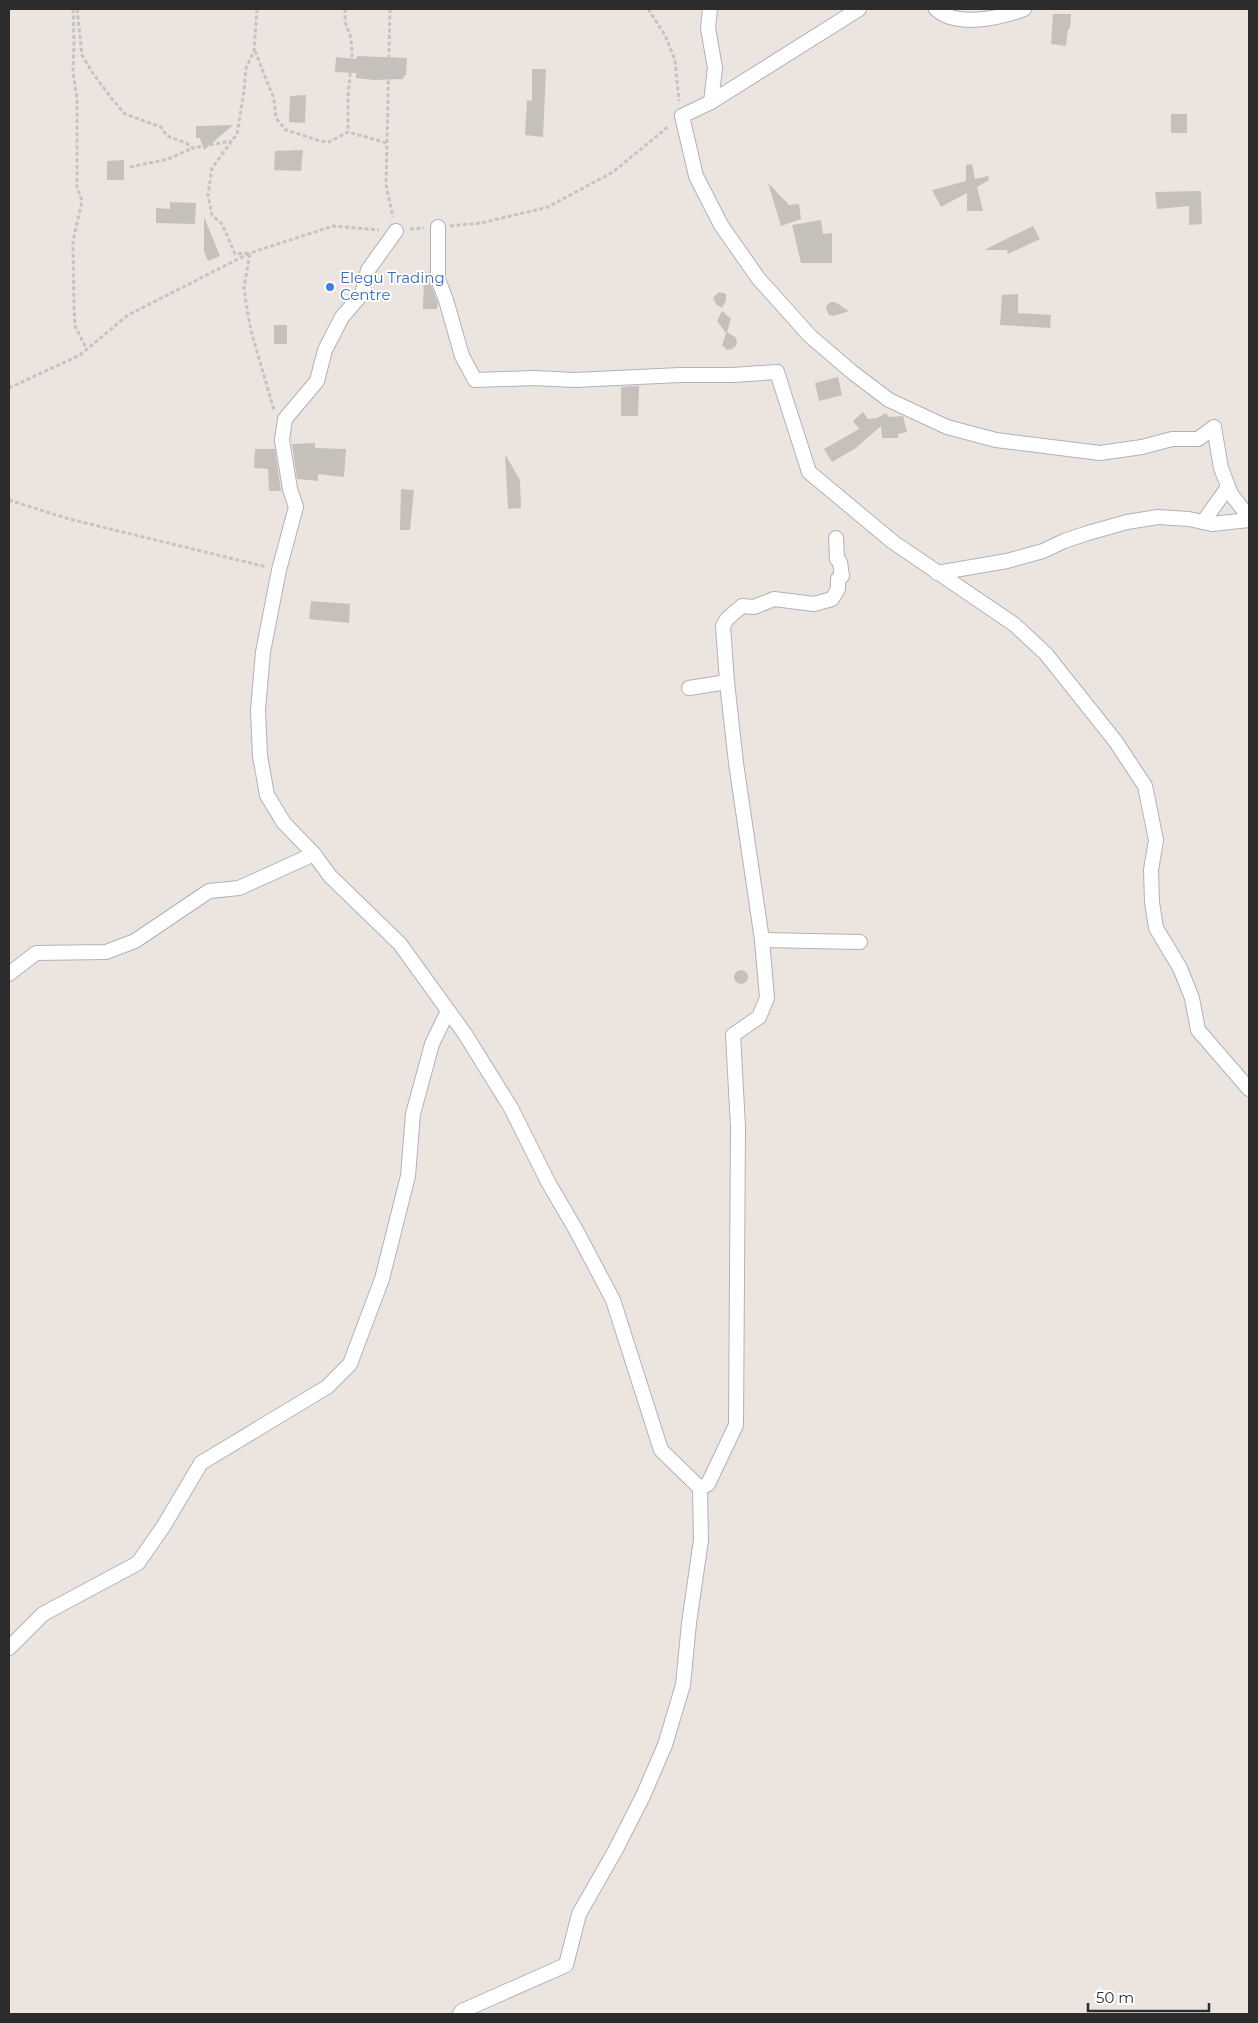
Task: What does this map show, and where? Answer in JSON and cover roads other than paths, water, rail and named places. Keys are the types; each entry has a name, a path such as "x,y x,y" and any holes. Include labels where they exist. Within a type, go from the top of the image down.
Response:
{"street":[{"path":"710,9 708,28 715,68 711,102"},
{"path":"859,9 711,102 682,116 696,176 721,225 758,278 810,336 852,372 889,400 947,427 996,440 1100,453 1142,447 1172,439 1198,439 1214,427 1221,468 1228,487 1249,519 1212,524 1190,519 1158,517 1127,522 1064,541 1043,551 1007,561 937,573"},
{"path":"936,9 960,19 983,20 1024,9"},
{"path":"438,227 438,279 462,356 475,380 534,378 601,380 777,372 810,472 892,542 1015,625 1046,654 1116,742 1145,786 1156,840 1151,870 1152,902 1156,928 1180,968 1192,998 1198,1030 1249,1089"},
{"path":"396,231 368,270 362,294 342,317 325,350 317,381 285,419 282,440 290,489 296,507 279,570 263,652 258,710 260,756 267,795 284,823 314,854 330,876 400,944 465,1034 511,1108 548,1182 613,1300 661,1450 700,1488 701,1540 683,1685 665,1745 643,1796 616,1851 579,1914 566,1965 462,2011 460,2014"},
{"path":"1203,522 1228,487"},
{"path":"700,1488 708,1484 736,1425 738,1127 733,1035 759,1017 767,998 762,940 726,682 722,626 742,606 754,608 774,599 814,604 832,599 838,589 838,579 842,576 840,562 837,559 836,538"},
{"path":"689,688 726,682"},
{"path":"9,974 36,953 106,952 135,942 209,891 239,888 314,854"},
{"path":"762,940 860,942"},
{"path":"9,1648 42,1614 138,1563 163,1527 201,1464 327,1386 350,1364 382,1279 408,1176 413,1114 432,1044 448,1011"}],"place":[{"name":"Elegu Trading Centre","path":"330,287"}]}
